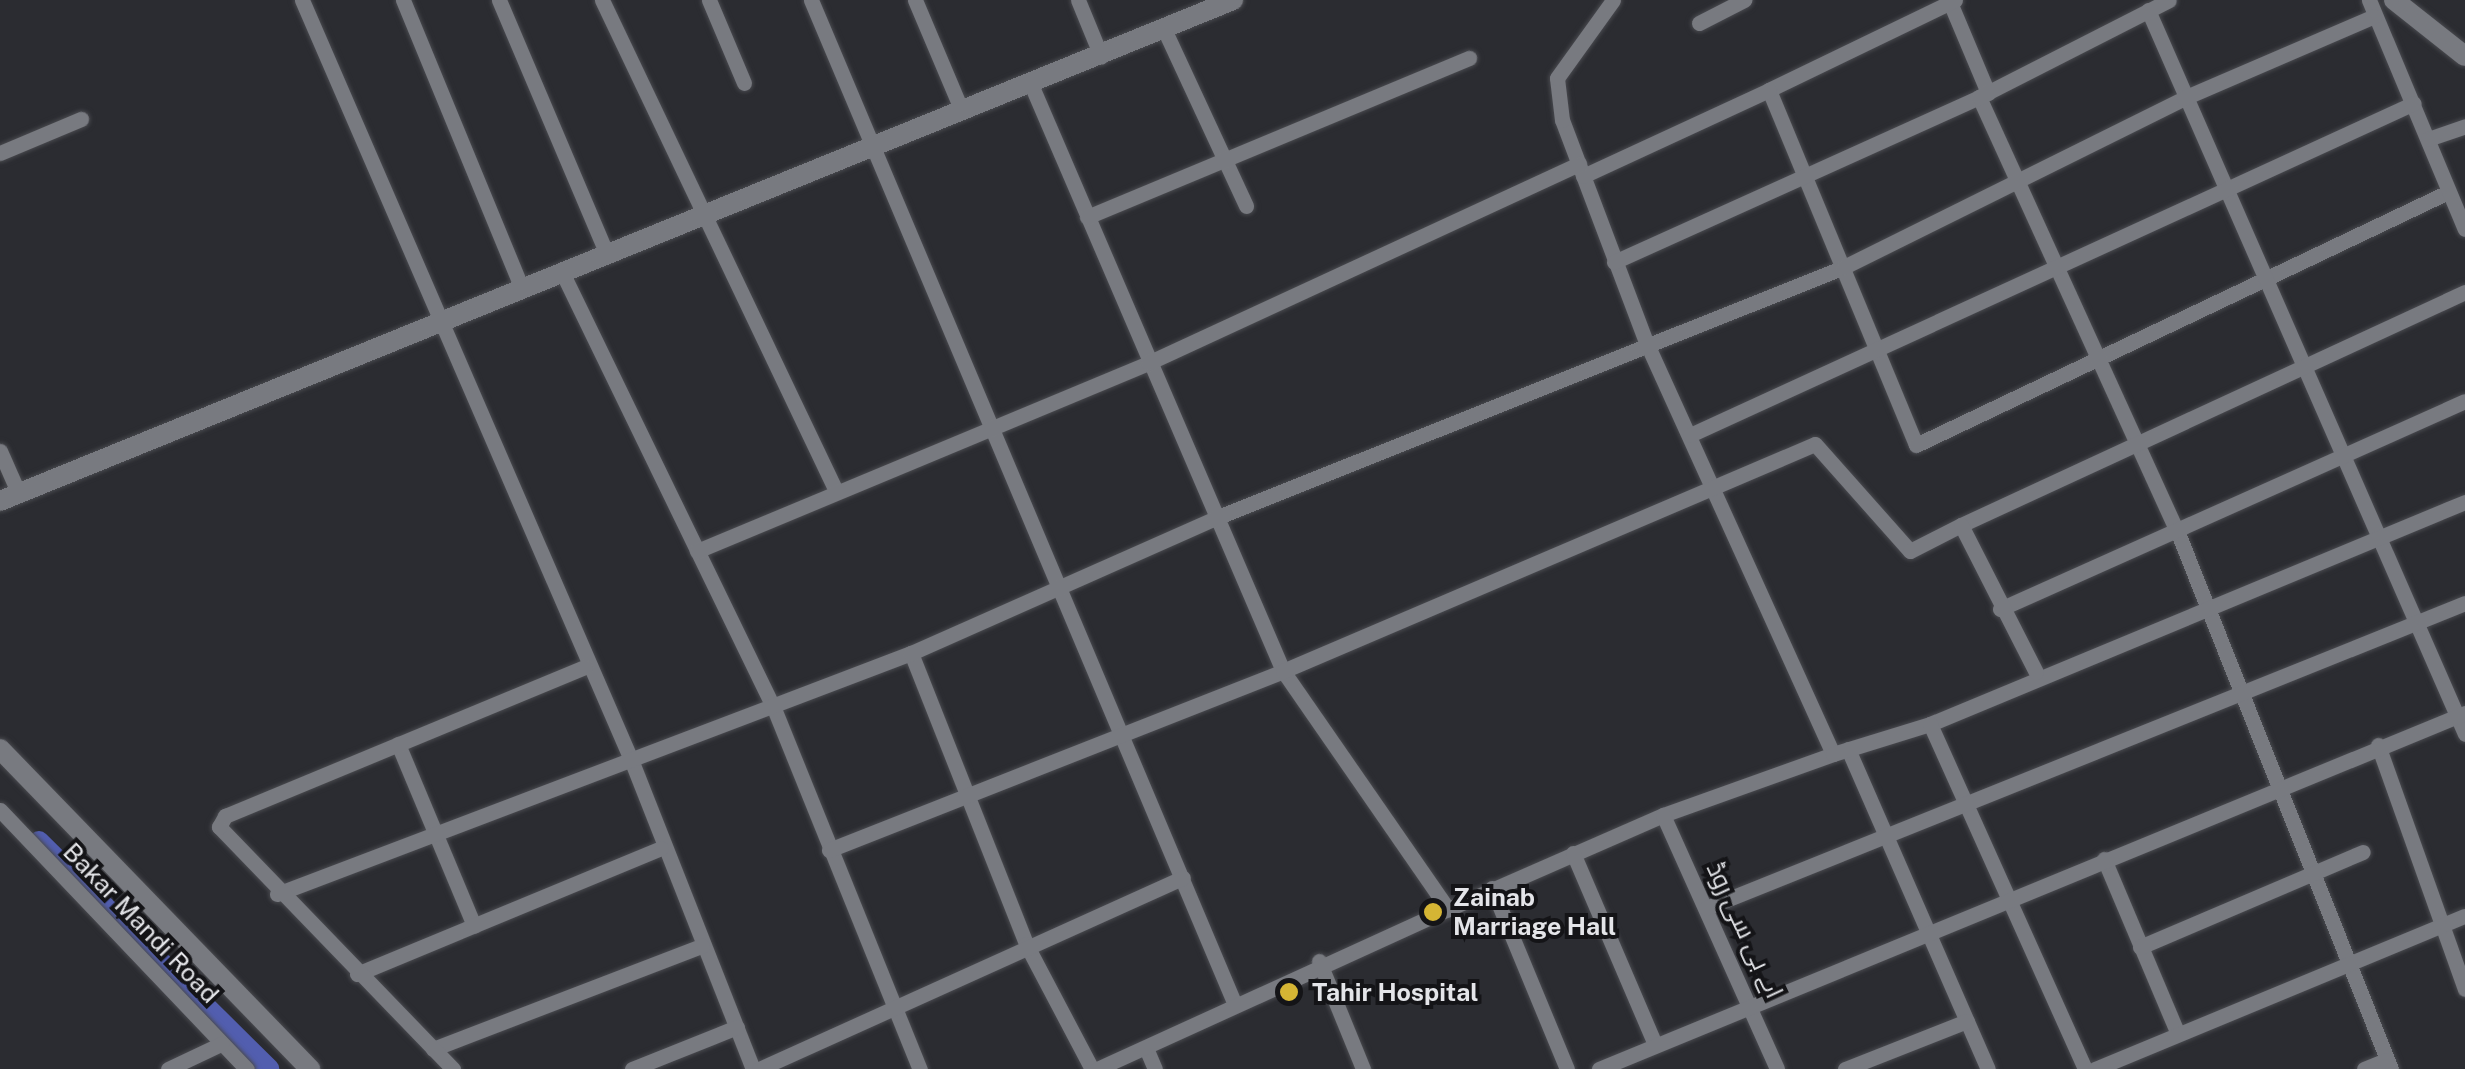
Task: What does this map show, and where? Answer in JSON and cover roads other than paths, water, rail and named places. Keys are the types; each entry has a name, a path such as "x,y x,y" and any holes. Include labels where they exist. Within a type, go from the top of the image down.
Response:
{"street":[{"path":"302,0 434,324 584,667 632,762 661,848 756,1069 1026,944 1183,878"},
{"path":"403,0 522,288"},
{"path":"499,0 607,254"},
{"path":"602,0 709,214 836,491"},
{"path":"710,0 744,83"},
{"path":"811,0 876,146 1233,1000"},
{"path":"915,0 961,109"},
{"path":"1078,0 1100,56"},
{"path":"0,451 9,497 1233,0"},
{"path":"1613,0 1558,78 1581,170 1646,342 1714,493 1885,833 1988,1069"},
{"path":"1699,23 1744,0"},
{"path":"1614,262 1984,95 2169,0"},
{"path":"2394,0 2465,56"},
{"path":"697,550 1148,363 1770,90 1951,1 2017,185 2178,533 2352,962 2389,1064 2364,1069"},
{"path":"277,894 912,653 1213,519 1646,342 1844,267 2372,8 2464,226"},
{"path":"2148,10 2262,282 2461,714 2465,734"},
{"path":"1164,29 1246,206"},
{"path":"1087,217 1227,166 1470,58"},
{"path":"1030,82 1213,519 1283,672 1448,909"},
{"path":"1770,90 1916,445 2448,192"},
{"path":"1690,435 2226,196 2414,104"},
{"path":"0,153 81,118"},
{"path":"2428,139 2465,126"},
{"path":"562,270 773,706 920,1069"},
{"path":"829,850 1283,672 1714,493 1815,444 1910,551 2465,292"},
{"path":"2000,608 2178,533 2465,401"},
{"path":"912,653 1026,944 1094,1069 1146,1048 1233,1000 1319,961 1448,909 1662,814 1930,724 2036,672 2465,502"},
{"path":"1961,525 2036,672"},
{"path":"1706,908 2243,687 2465,603"},
{"path":"454,1069 220,837 224,816 584,667"},
{"path":"1598,1069 1753,1001 2461,714"},
{"path":"1930,724 2086,1069"},
{"path":"398,744 474,926"},
{"path":"2378,745 2439,926 2465,989"},
{"path":"0,749 310,1069"},
{"name":"Bakar Mandi Road","path":"0,810 247,1069"},
{"name":"اے بی سی روڈ","path":"1662,814 1753,1001 1777,1069"},
{"path":"357,974 661,848"},
{"path":"2140,947 2363,852"},
{"path":"1573,853 1655,1044"},
{"path":"2104,859 2178,1034"},
{"path":"1492,888 1568,1069"},
{"path":"2095,1069 2465,916"},
{"path":"433,1049 702,946"},
{"path":"1319,961 1363,1069"},
{"path":"1845,1069 1968,1021"},
{"path":"632,1069 737,1027"},
{"path":"168,1069 222,1044"},
{"path":"1146,1048 1156,1069"}],"waterway":[{"path":"39,841 269,1069"}],"place":[{"name":"Zainab Marriage Hall","path":"1433,912"},
{"name":"Tahir Hospital","path":"1289,992"}]}
